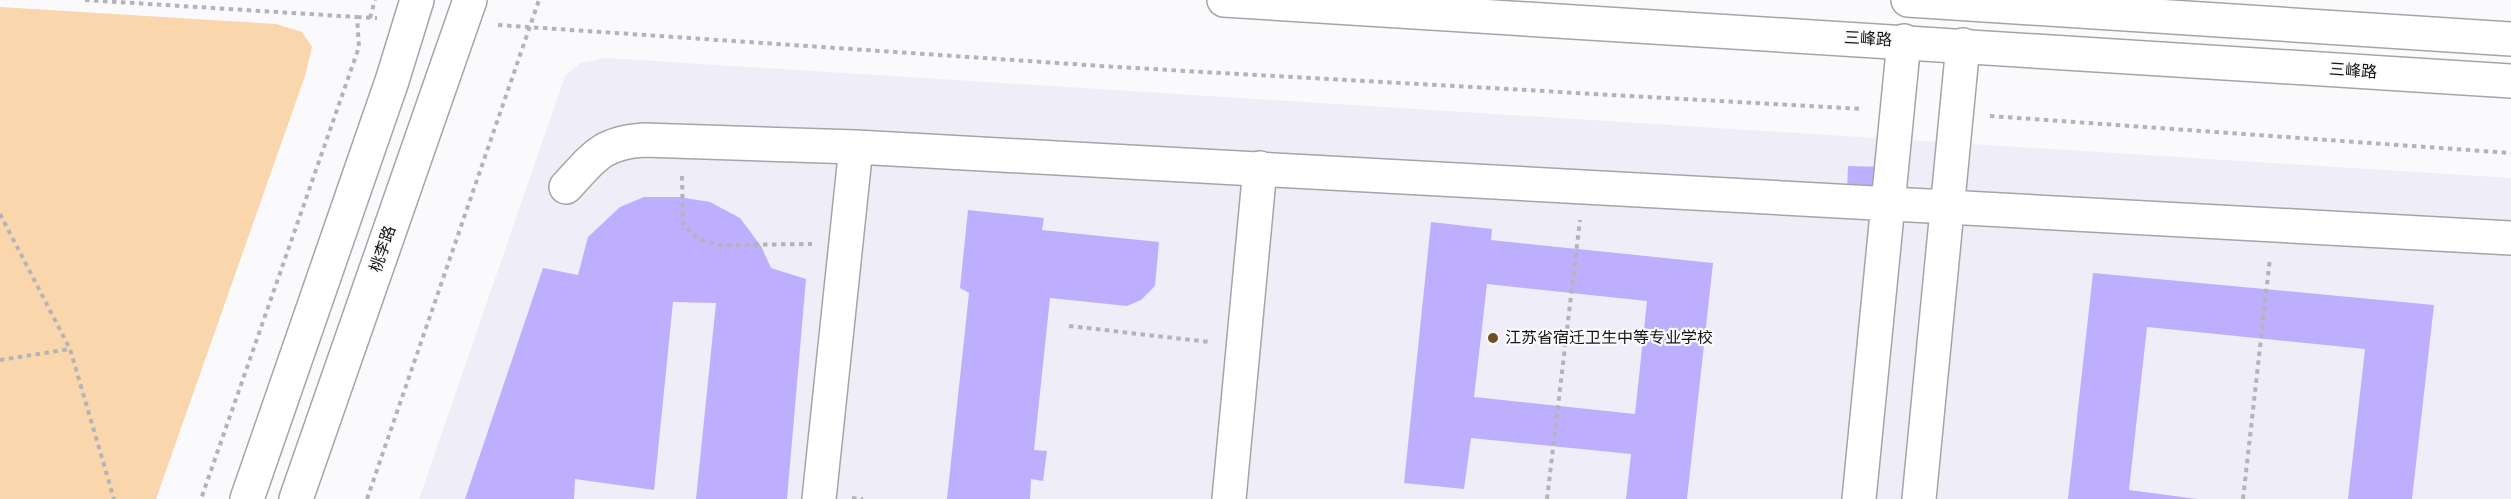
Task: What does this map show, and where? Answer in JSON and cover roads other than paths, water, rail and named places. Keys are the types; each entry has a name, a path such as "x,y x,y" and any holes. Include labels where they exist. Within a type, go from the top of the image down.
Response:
{"main road":[{"name":"三峰路","path":"1224,0 2511,81"},
{"path":"1908,0 2511,39"},
{"path":"247,499 392,81 414,10"},
{"name":"桃李路","path":"296,499 466,11"},
{"path":"1859,499 1904,41"},
{"path":"1919,499 1963,45"},
{"path":"566,187 595,156 618,142 680,141 856,147 1260,168 2511,238"},
{"path":"819,499 856,147"},
{"path":"1229,499 1260,168"}],"place":[{"name":"江苏省宿迁卫生中等专业学校","path":"1493,338"}]}
